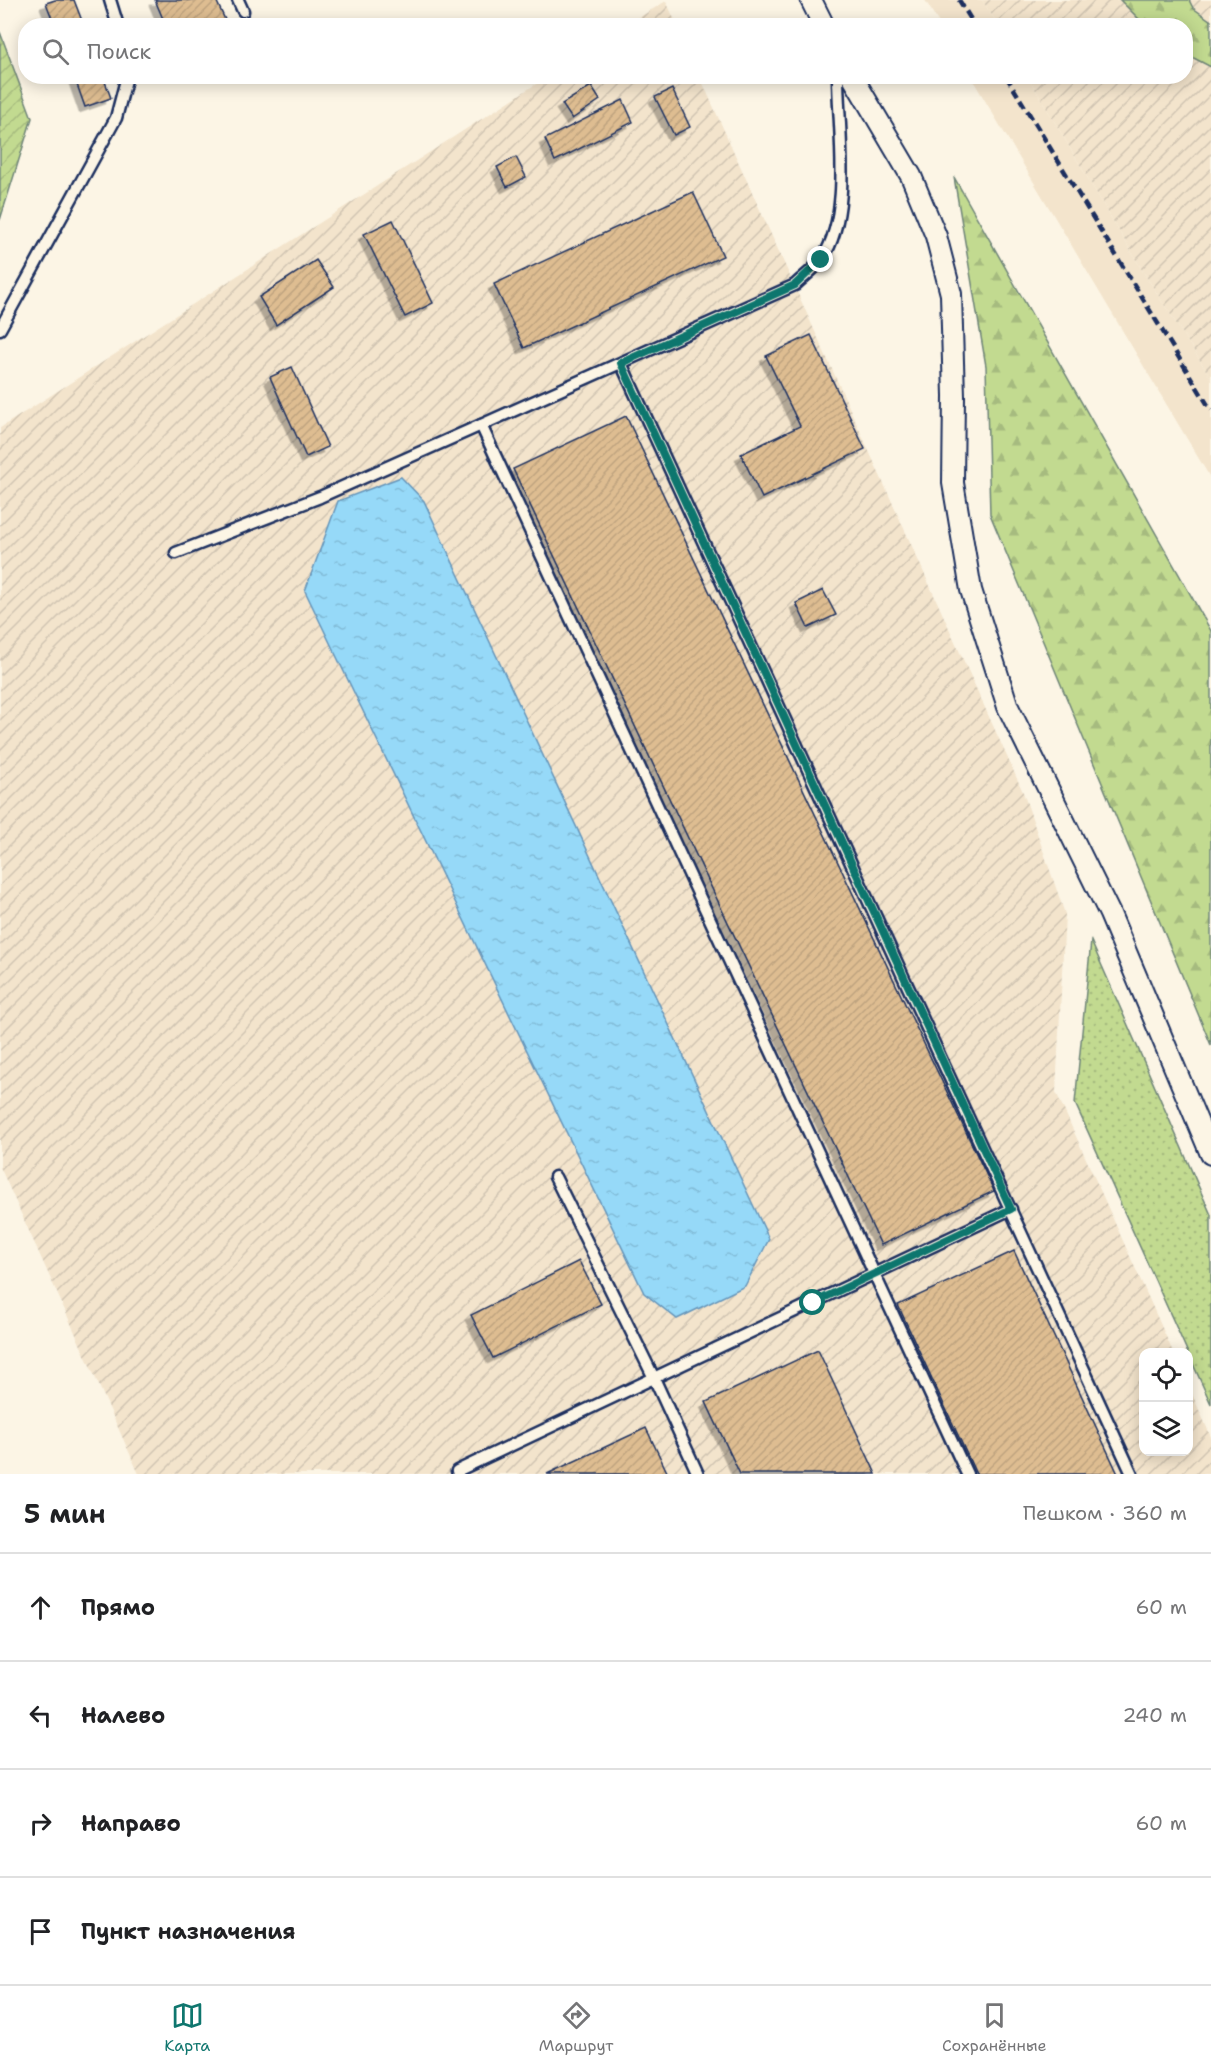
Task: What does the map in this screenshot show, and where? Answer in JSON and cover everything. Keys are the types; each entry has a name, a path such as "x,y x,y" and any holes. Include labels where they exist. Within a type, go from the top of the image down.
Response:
{"street":[{"path":"811,0 820,18"},
{"path":"857,84 911,176 936,236 951,294 954,396 953,483 971,590 1008,707 1110,914 1211,1154"}],"lane":[{"path":"110,0 116,18"},
{"path":"238,0 243,11"},
{"path":"0,329 116,118 125,84"},
{"path":"176,553 320,497 795,285 821,260 836,229 842,174 838,84"},
{"path":"621,363 1132,1474"},
{"path":"481,425 967,1474"},
{"path":"555,1177 654,1378 698,1474"},
{"path":"458,1474 457,1471 1011,1209"}],"shaded area":[{"path":"925,0 982,0 994,18 936,18"},
{"path":"982,0 1211,0 1211,378 1142,270 1032,84 1193,84 1193,18 994,18"},
{"path":"666,1 674,18 638,18"},
{"path":"536,84 703,84 1023,792 1065,914 1056,1092 1171,1348 1139,1348 1139,1456 1193,1456 1193,1396 1211,1437 1211,1474 139,1474 0,1167 0,428"},
{"path":"975,84 1032,84 1142,270 1211,378 1211,479"}],"green space":[{"path":"1120,0 1189,0 1193,8 1211,21 1211,67 1193,58 1193,18 1138,18"},
{"path":"0,32 32,118 0,220"},
{"path":"954,177 1211,631 1211,1045 990,514 986,366"},
{"path":"1091,941 1211,1215 1211,1404 1193,1364 1193,1348 1186,1348 1075,1103"}],"water":[{"path":"401,477 424,501 769,1239 745,1286 677,1319 644,1293 305,591 338,501"}],"building":[{"path":"55,0 74,0 81,18 52,18 46,3"},
{"path":"155,0 216,0 224,18 163,18"},
{"path":"77,84 106,84 111,98 85,107"},
{"path":"591,86 600,100 572,119 562,104"},
{"path":"672,89 690,127 674,135 655,97"},
{"path":"623,100 633,122 555,161 545,139"},
{"path":"516,157 526,177 507,187 497,167"},
{"path":"693,192 723,256 524,348 494,284"},
{"path":"393,220 433,303 405,317 364,234"},
{"path":"316,260 334,287 276,325 259,297"},
{"path":"811,335 865,449 762,498 741,454 800,426 766,356"},
{"path":"292,367 328,447 306,457 270,377"},
{"path":"626,416 994,1191 881,1245 513,469"},
{"path":"823,590 836,615 808,628 796,603"},
{"path":"1014,1251 1118,1474 976,1474 898,1305"},
{"path":"579,1261 601,1304 493,1358 471,1315"},
{"path":"818,1350 876,1474 740,1474 706,1402"},
{"path":"646,1428 668,1474 547,1474"}],"railway":[{"path":"959,0 970,18"},
{"path":"1011,84 1211,410"}],"route":[{"path":"813,1303 1011,1209 621,363 795,285 821,260"}]}
